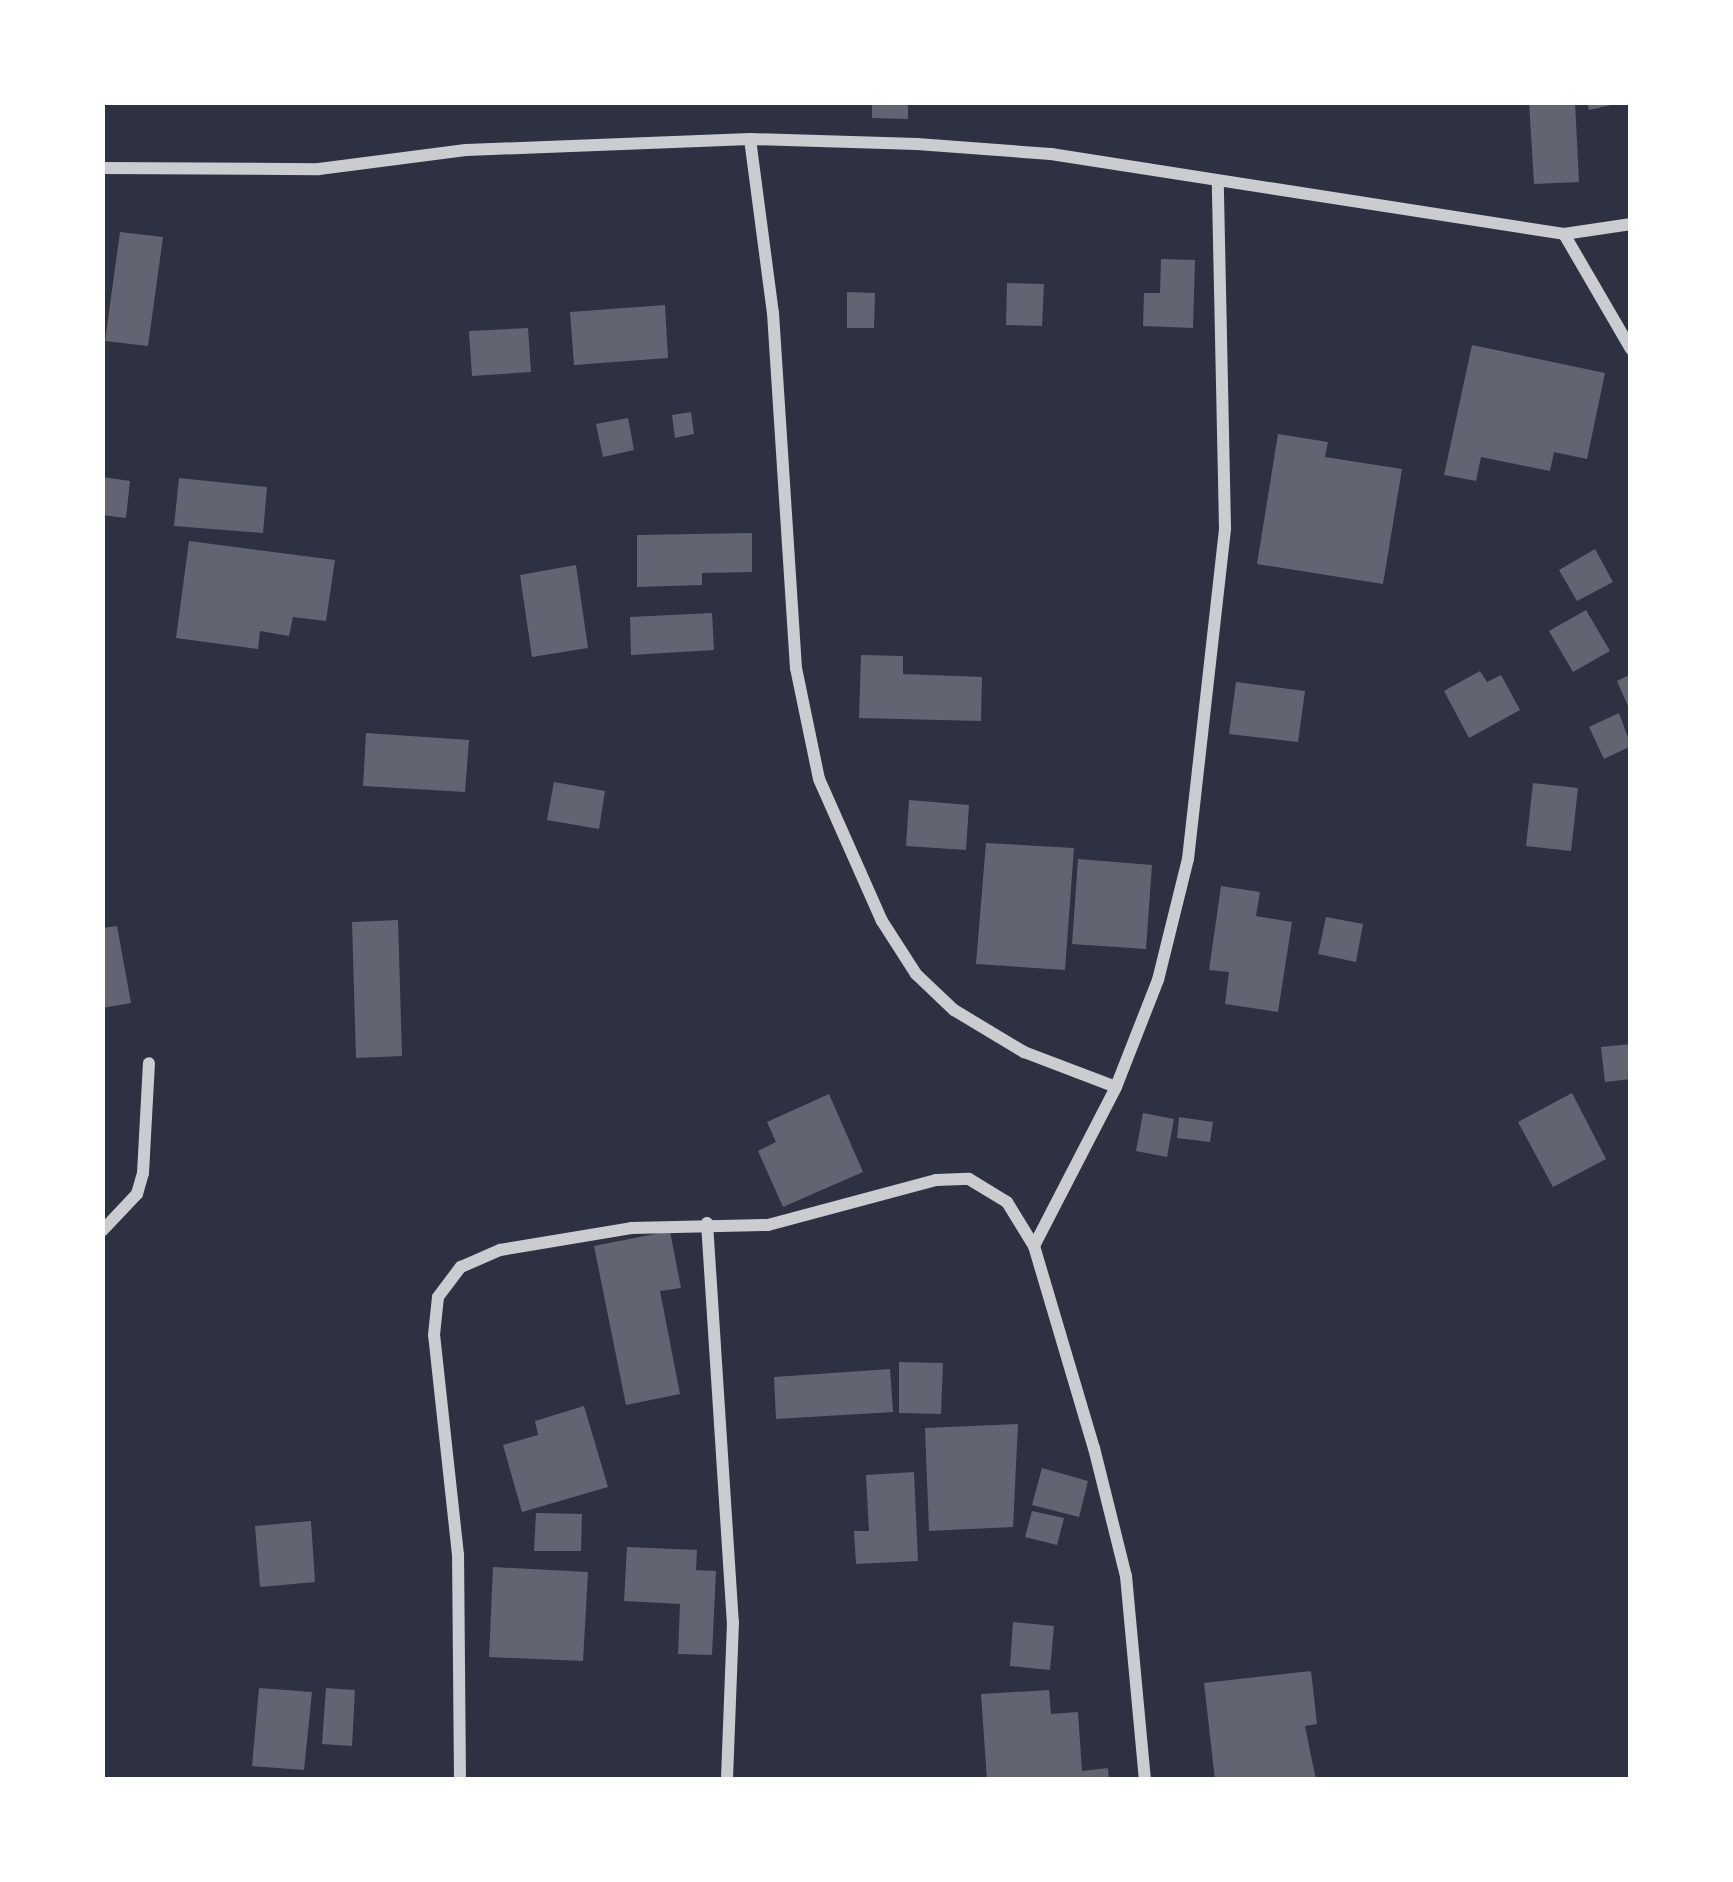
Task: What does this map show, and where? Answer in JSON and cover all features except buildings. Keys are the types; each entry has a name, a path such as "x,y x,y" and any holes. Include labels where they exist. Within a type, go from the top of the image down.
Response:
{"street":[{"path":"102,168 320,170 466,150 750,139 1051,154 1218,185 1564,234 1631,224"},
{"path":"750,139 772,313 796,668 819,779 882,921 916,974 954,1010 1024,1052 1116,1087"},
{"path":"1034,1246 1116,1087 1158,980 1188,859 1218,608 1228,449 1218,185"},
{"path":"1564,234 1631,349"},
{"path":"102,1231 137,1194 143,1173 149,1063"},
{"path":"460,1780 458,1555 434,1335 438,1297 461,1267 500,1250 707,1223 768,1225 936,1180 969,1179 1007,1202 1034,1246 1126,1576 1145,1780"},
{"path":"707,1223 733,1622 728,1780"}]}
